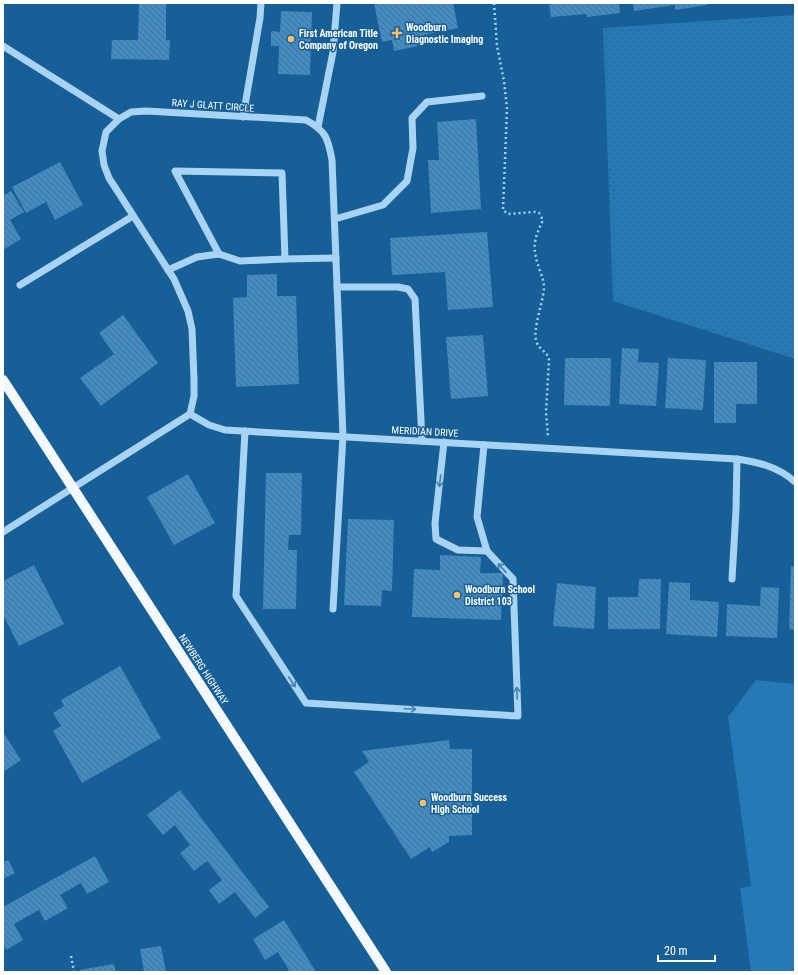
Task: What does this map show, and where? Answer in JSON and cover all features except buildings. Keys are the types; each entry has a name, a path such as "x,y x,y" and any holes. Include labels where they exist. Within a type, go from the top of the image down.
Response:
{"main road":[{"name":"NEWBERG HIGHWAY","path":"3,380 386,972"}],"street":[{"path":"243,116 260,18 261,3"},
{"path":"333,609 343,436 332,160 326,136 318,127 332,52 336,3"},
{"path":"3,46 119,118"},
{"path":"334,219 383,205 406,181 413,148 412,118 427,102 482,96"},
{"name":"RAY J GLATT CIRCLE","path":"190,414 194,396 192,329 188,311 181,292 168,270 109,178 104,165 102,151 106,132 119,118 132,112 146,110 306,120 318,127"},
{"path":"219,254 174,171 282,173 285,259"},
{"path":"20,285 133,216"},
{"path":"168,270 197,257 219,254 240,261 336,258"},
{"path":"337,287 398,287 408,289 415,299 422,441"},
{"path":"3,532 72,487 190,414"},
{"name":"MERIDIAN DRIVE","path":"190,414 209,425 225,430 737,459 772,467 784,473 795,482"},
{"path":"245,431 236,596 306,703 518,716 513,580 487,551 477,517 484,445"},
{"path":"444,442 435,523 436,540 458,550 487,551"},
{"path":"732,579 737,459"}],"path":[{"path":"494,3 497,46 504,81 507,108 503,210 508,214 535,212 539,213 543,220 534,241 538,266 543,277 544,288 535,334 539,348 548,356 549,360 546,412 549,449"},
{"path":"71,956 74,972"}],"shaded area":[{"path":"795,15 795,359 613,301 603,28"},
{"path":"756,680 795,684 795,972 751,972 740,888 751,886 728,717"}],"place":[{"name":"Woodburn Diagnostic Imaging","path":"397,33"},
{"name":"First American Title Company of Oregon","path":"291,39"},
{"name":"Woodburn School District 103","path":"457,595"},
{"name":"Woodburn Success High School","path":"423,803"}]}
